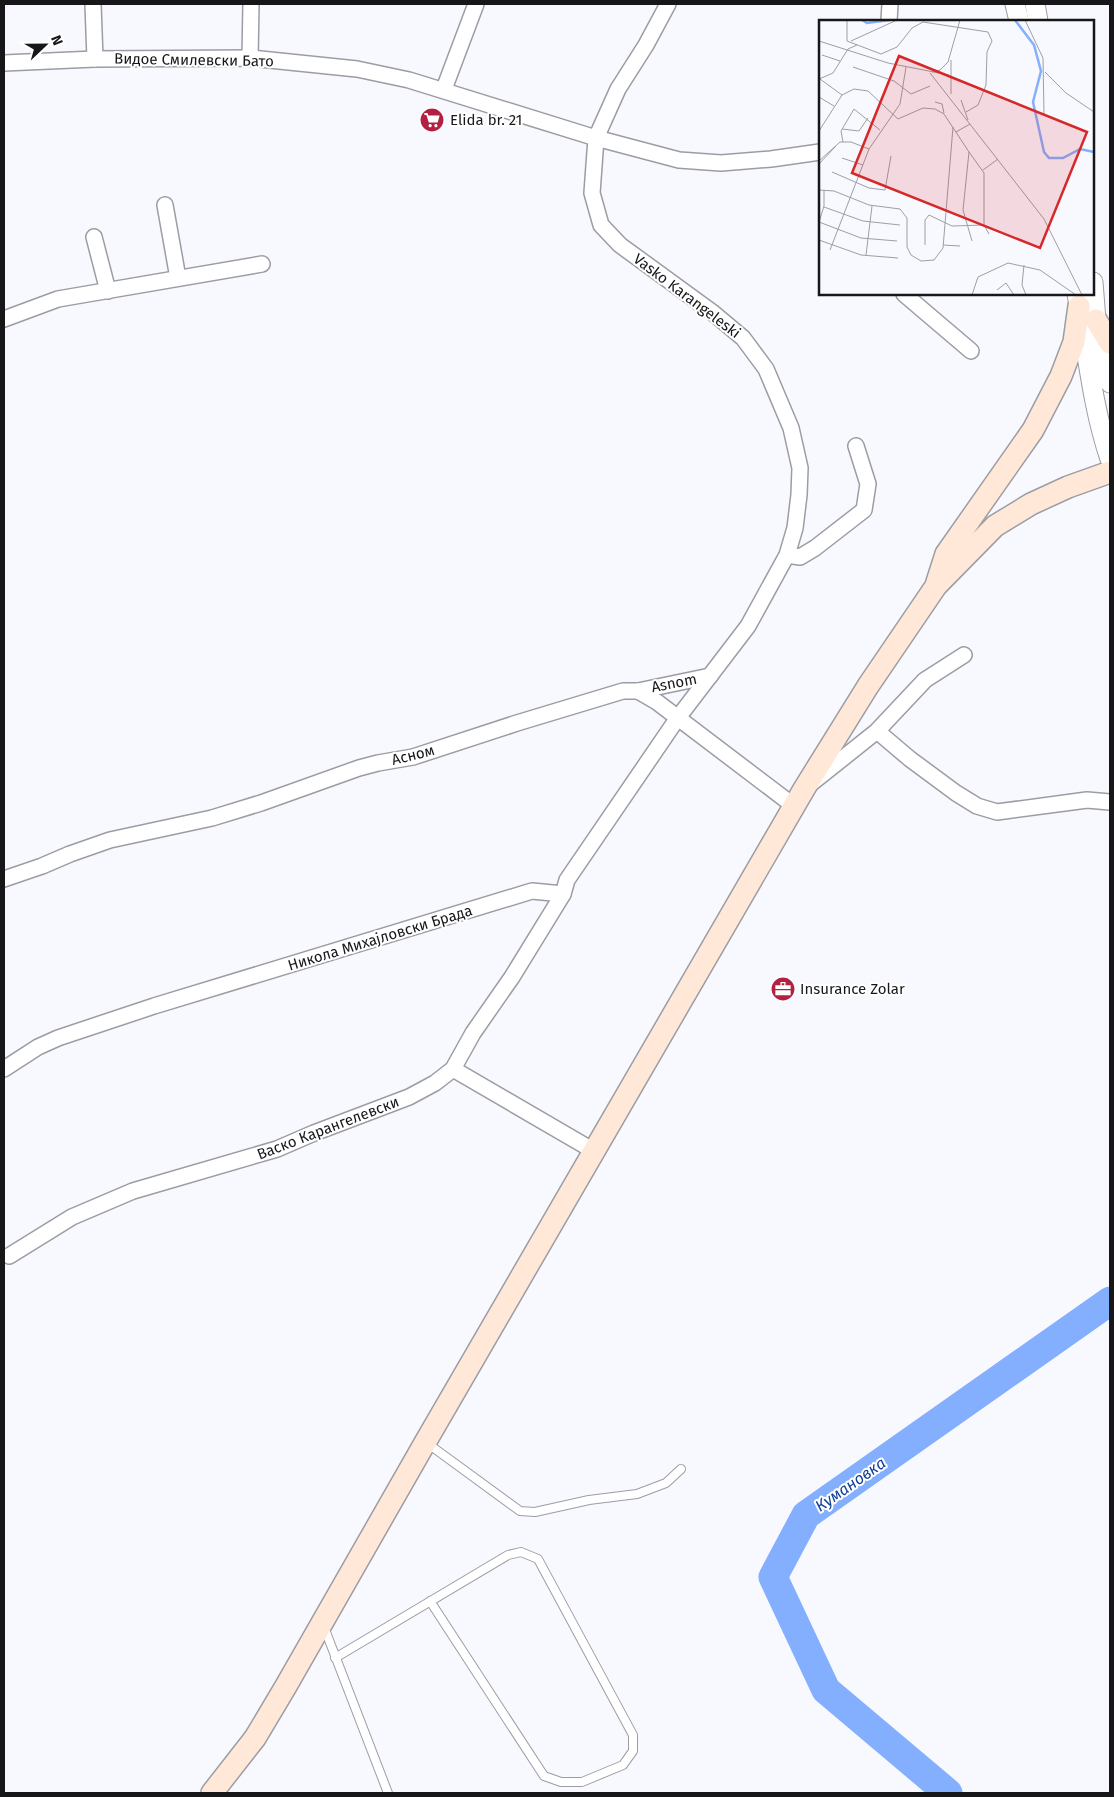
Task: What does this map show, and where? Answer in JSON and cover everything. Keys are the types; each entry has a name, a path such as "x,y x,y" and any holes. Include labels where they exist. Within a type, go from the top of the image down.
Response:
{"main road":[{"path":"936,586 946,554 1033,430 1061,376 1074,342 1078,300"},
{"path":"1096,320 1110,343"},
{"path":"212,1793 255,1738 799,798 868,686 936,586 995,526 1031,504 1060,490 1110,472"}],"street":[{"path":"93,4 95,59"},
{"path":"250,4 250,58"},
{"path":"444,90 476,4"},
{"path":"596,138 618,89 646,45 668,4"},
{"path":"889,20 890,4"},
{"path":"1015,4 1019,20"},
{"path":"1035,4 1038,20"},
{"name":"Видое Смилевски Бато","path":"4,63 95,59 250,58 357,69 409,80 596,138 679,160 721,163 819,152"},
{"name":"Vasko Karangeleski","path":"596,138 592,193 601,224 620,245 712,312 743,338 766,369 780,400 791,428 800,468 795,528 787,555 748,626 678,719"},
{"path":"165,205 178,278"},
{"path":"94,237 108,290"},
{"path":"4,319 58,299 262,264"},
{"path":"905,295 972,351"},
{"path":"1094,295 1096,320 1110,383"},
{"path":"1078,300 1102,436 1110,459"},
{"path":"787,555 800,557 815,548 864,510 868,484 856,446"},
{"path":"638,691 799,798 877,731 925,680 964,655"},
{"name":"Asnom","path":"638,691 710,676"},
{"name":"Асном","path":"4,879 110,840 212,818 261,803 359,768 413,757 623,691 638,691"},
{"path":"563,894 567,880 678,719"},
{"path":"877,731 933,776 977,806 997,812 1087,800 1110,802"},
{"name":"Никола Михајловски Брада","path":"4,1069 38,1047 58,1038 154,1006 532,891 563,894"},
{"name":"Васко Карангелевски","path":"5,1257 72,1216 132,1191 277,1149 409,1097 435,1083 453,1069 473,1033 512,977 563,894"},
{"path":"453,1069 594,1151"}],"lane":[{"path":"426,1442 520,1511 535,1512 589,1500 636,1494 666,1483 681,1469"},
{"path":"335,1658 508,1555 521,1552 538,1559 633,1735 633,1751 623,1765 582,1782 561,1782 544,1776 430,1602"},
{"path":"322,1623 388,1793"}],"waterway":[{"name":"Кумановка","path":"948,1793 826,1690 773,1577 806,1515 1110,1301"}],"place":[{"name":"Elida br. 21","path":"432,120"},
{"name":"Insurance Zolar","path":"783,989"}]}
